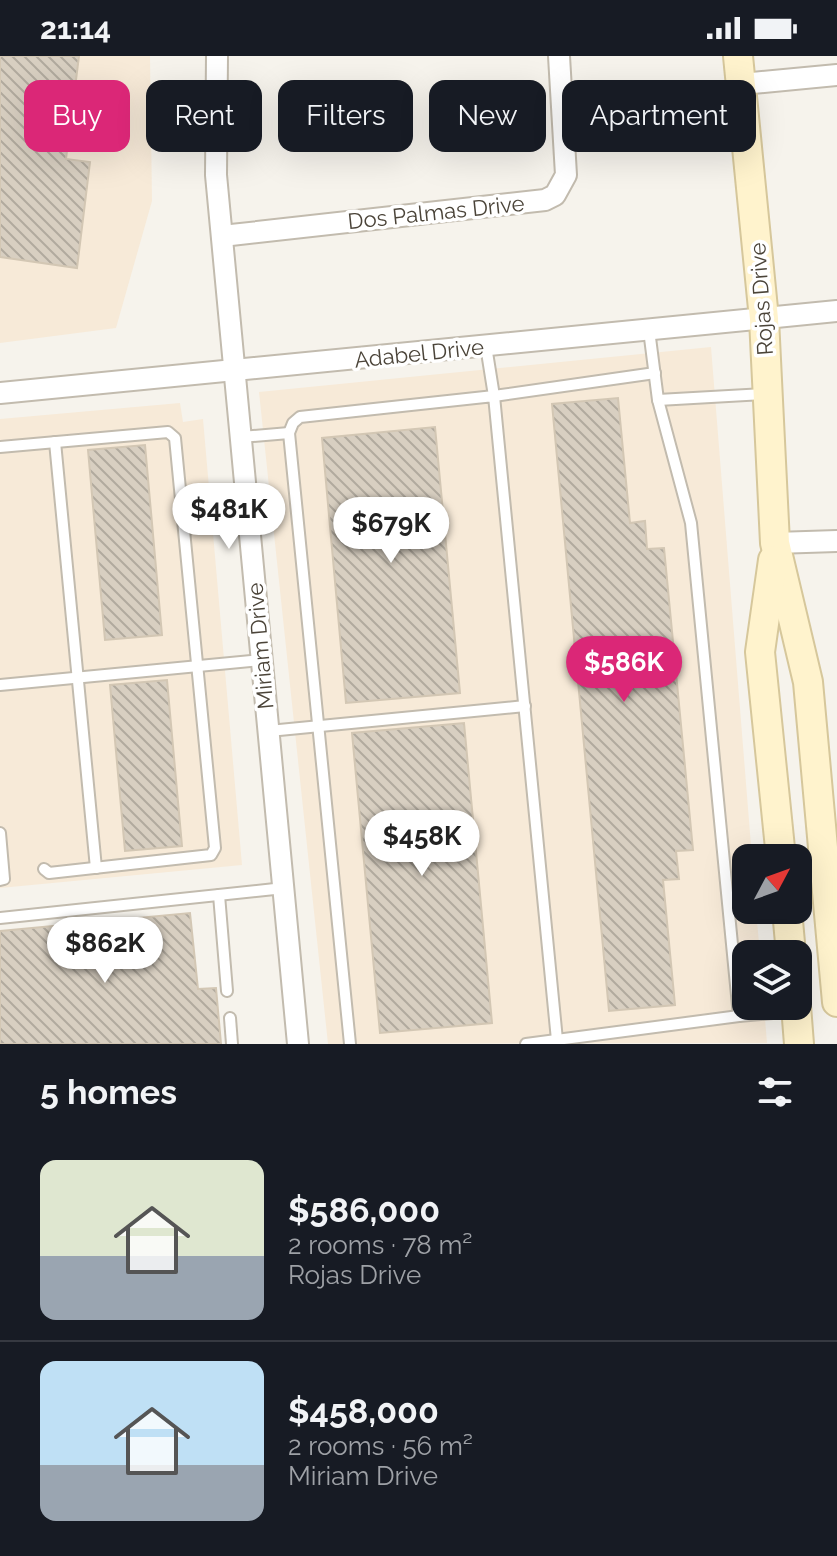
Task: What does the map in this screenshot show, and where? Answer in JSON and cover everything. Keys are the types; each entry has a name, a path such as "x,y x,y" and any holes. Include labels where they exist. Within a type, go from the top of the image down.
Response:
{"main road":[{"name":"Rojas Drive","path":"740,70 764,319 775,543 808,682 837,1002"},
{"name":"Rojas Drive","path":"775,543 760,652 780,844"},
{"path":"812,998 836,991"},
{"path":"798,1020 799,1044"}],"street":[{"name":"Miriam Drive","path":"217,56 216,175 298,1044"},
{"name":"Dos Palmas Drive","path":"222,236 545,200 555,195 566,175 559,56"},
{"path":"740,70 837,75"},
{"name":"Adabel Drive","path":"0,393 837,311"},
{"path":"775,543 837,541"}],"lane":[{"path":"649,330 658,400 691,523 732,944"},
{"path":"486,346 494,396 557,1040"},
{"path":"350,1044 289,433 293,423 300,417 494,396 655,373"},
{"path":"658,400 767,394"},
{"path":"0,447 168,432 175,438 215,848 211,855 49,873 44,869"},
{"path":"241,437 289,433"},
{"path":"55,442 96,868"},
{"path":"0,685 262,660"},
{"path":"269,731 525,706"},
{"path":"0,833 4,879 0,880"},
{"path":"0,918 284,888"},
{"path":"219,895 227,991"},
{"path":"526,1044 732,1017"},
{"path":"230,1018 232,1044"}],"shaded area":[{"path":"0,56 150,56 150,80 146,80 146,152 151,152 152,201 116,328 0,343"},
{"path":"711,347 751,844 732,844 732,924 757,924 759,940 732,940 732,1020 765,1020 767,1043 328,1044 259,392"},
{"path":"180,403 183,422 203,419 242,865 0,888 0,419"}],"building":[{"path":"0,56 79,56 76,80 24,80 24,152 67,152 66,159 90,162 77,268 0,257"},
{"path":"618,398 630,523 645,521 647,549 664,548 693,850 676,851 679,879 663,880 675,1005 609,1011 552,404"},
{"path":"435,427 460,693 346,703 322,438"},
{"path":"145,445 162,635 105,640 88,450"},
{"path":"167,680 182,846 125,851 110,685"},
{"path":"464,723 492,1023 380,1033 352,733"},
{"path":"190,913 198,989 216,988 221,1044 0,1044 0,931"}]}
